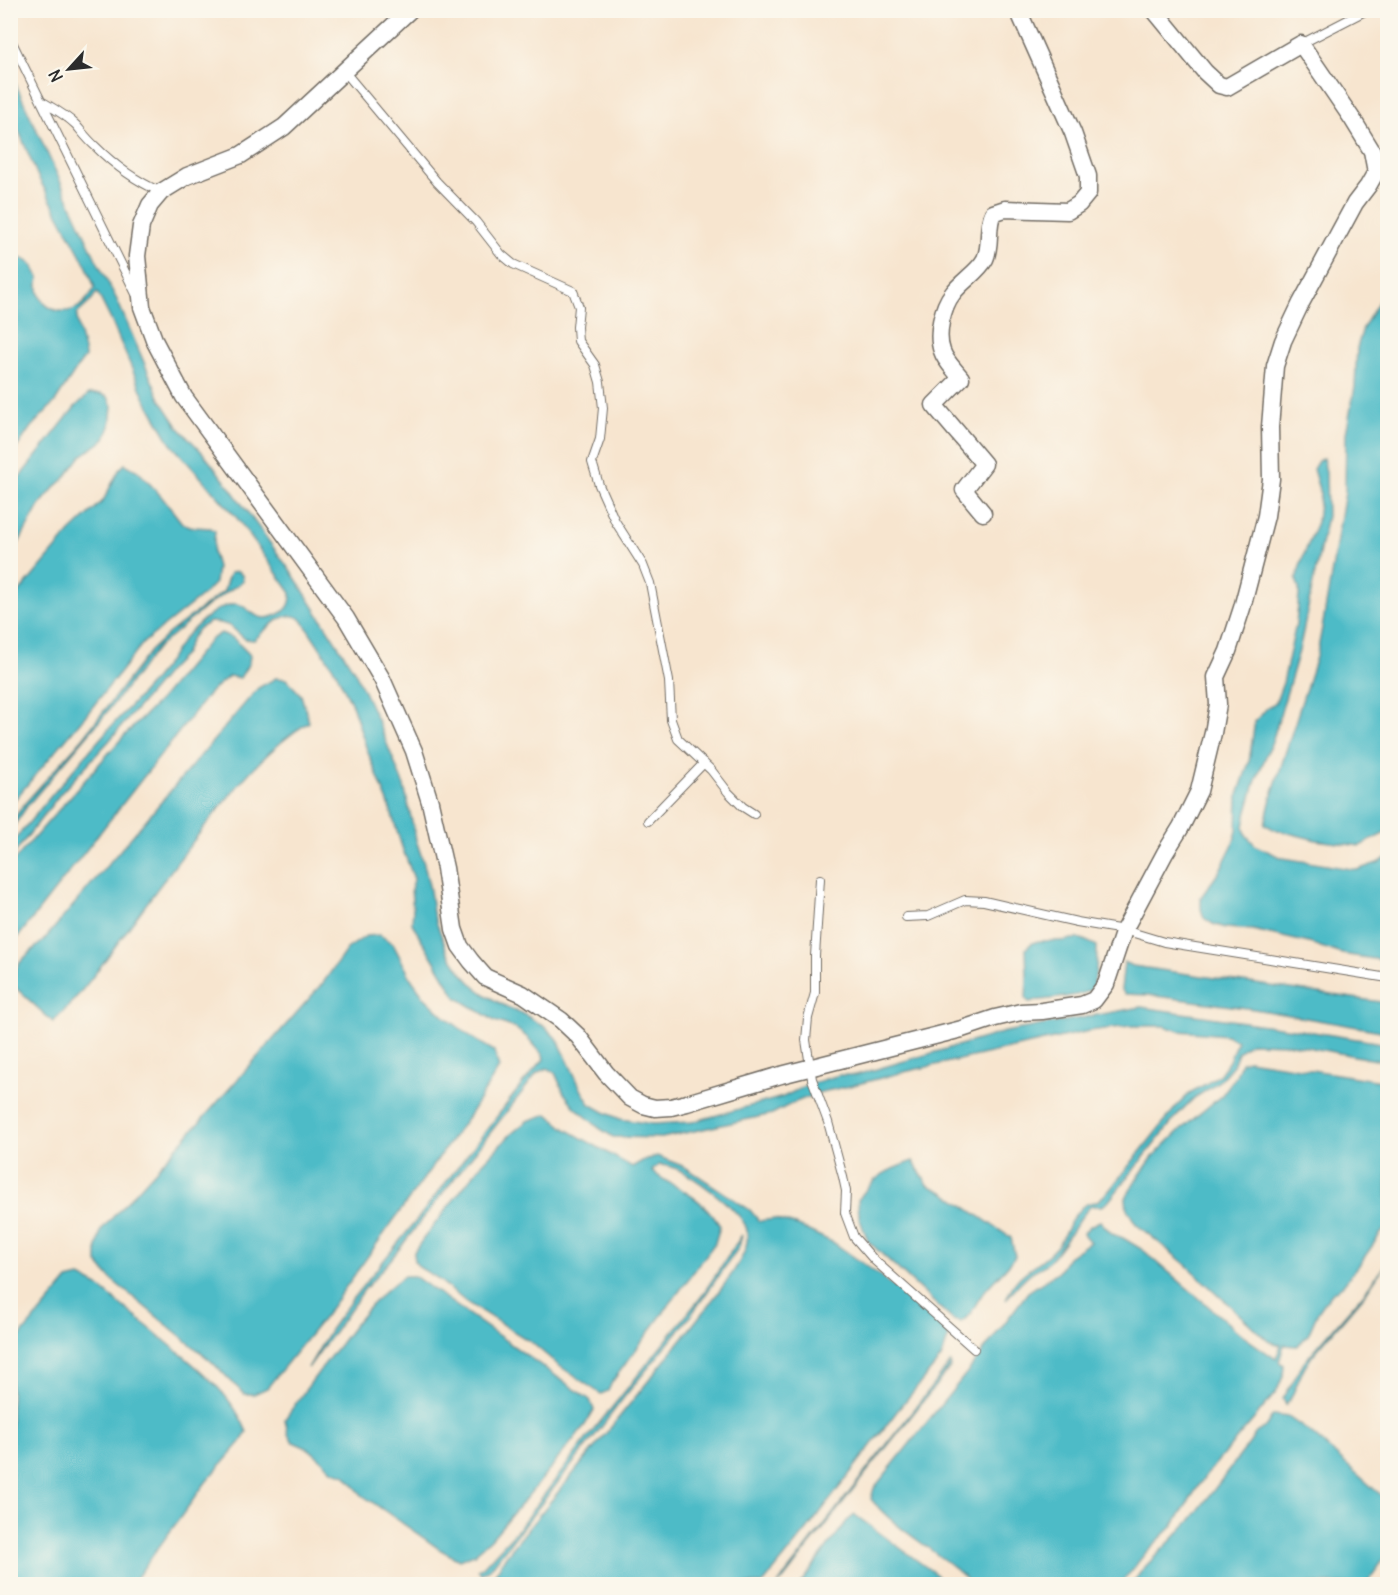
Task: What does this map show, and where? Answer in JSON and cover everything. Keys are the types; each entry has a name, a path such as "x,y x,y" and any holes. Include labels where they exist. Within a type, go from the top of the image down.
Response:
{"street":[{"path":"410,10 284,127 241,155 187,176 161,192 150,204 141,226 137,256 142,307 155,342 184,398 346,618 382,679 414,751 430,802 445,868 454,929 460,946 485,976 523,994 561,1020 578,1036 606,1073 630,1098 655,1108 671,1107 770,1078 811,1074 995,1018 1021,1012 1065,1008 1094,1000 1106,984 1124,930 1199,791 1218,704 1216,677 1228,651 1242,608 1266,516 1271,479 1270,427 1275,366 1283,340 1301,303 1355,203 1376,171 1372,151 1301,44 1227,87 1219,85 1205,72 1154,10"},
{"path":"984,513 964,490 984,464 934,405 961,378 942,353 941,319 952,294 984,260 990,243 990,220 993,213 1005,209 1068,211 1079,204 1088,193 1088,176 1073,133 1018,10"}],"lane":[{"path":"1301,44 1367,10"},
{"path":"10,38 142,307"},
{"path":"344,71 437,182 476,222 501,254 513,264 573,291 579,307 578,341 595,365 600,382 603,408 600,439 592,462 615,522 644,565 650,583 669,681 671,720 678,739 711,770 728,792 754,814"},
{"path":"41,101 74,123 94,146 120,169 161,192"},
{"path":"648,820 704,763"},
{"path":"820,879 815,993 808,1018 806,1040 811,1074 843,1177 846,1191 845,1213 854,1238 874,1260 974,1349"},
{"path":"906,917 928,916 964,900 984,901 1124,930 1164,942 1388,978"}],"water":[{"path":"10,72 117,300 160,399 179,428 203,453 228,485 294,576 355,672 404,786 430,890 433,913 447,951 474,986 489,997 545,1027 558,1040 590,1104 620,1119 653,1124 692,1122 783,1097 807,1085 839,1075 856,1075 1005,1032 1141,1007 1387,1044 1387,1062 1291,1044 1250,1043 1238,1052 1233,1065 1220,1080 1194,1098 1180,1112 1108,1202 1102,1206 1091,1206 1054,1256 1024,1278 1006,1300 1015,1282 1056,1247 1081,1208 1108,1192 1176,1107 1191,1092 1220,1074 1229,1061 1237,1041 1227,1035 1179,1031 1164,1026 1130,1026 1089,1031 821,1092 772,1114 662,1138 613,1137 574,1106 564,1093 555,1073 547,1068 537,1073 392,1258 364,1290 308,1368 330,1330 353,1298 544,1059 528,1038 515,1028 495,1021 456,997 423,943 412,923 411,889 414,879 353,707 336,672 302,620 296,616 283,617 276,621 254,640 245,639 230,626 221,623 210,622 199,628 184,655 60,794 11,858 11,844 165,666 191,631 216,611 233,604 239,604 258,617 272,617 287,608 291,593 237,518 171,444 145,399 97,292 77,314 85,357 55,402 31,427 11,456 11,255 25,260 34,267 39,278 38,287 43,302 56,310 72,310 80,306 95,288 87,267 38,177 11,112"},
{"path":"1387,287 1387,832 1360,846 1316,840 1273,829 1265,824 1271,798 1317,654 1323,623 1345,492 1346,433 1355,387 1357,348 1363,328"},
{"path":"89,394 101,394 108,397 112,406 110,426 105,439 81,456 39,506 11,557 11,488 75,407"},
{"path":"1323,458 1326,472 1327,516 1299,651 1273,739 1255,783 1244,827 1246,835 1256,846 1283,858 1357,870 1380,862 1387,857 1387,961 1342,954 1309,943 1253,930 1226,928 1204,918 1201,909 1201,897 1219,872 1237,831 1238,795 1249,762 1255,721 1267,708 1275,704 1283,683 1296,624 1299,588 1296,579 1317,522 1320,493 1313,469"},
{"path":"125,464 138,471 182,523 193,527 211,528 215,531 213,553 217,567 215,583 143,643 11,804 11,602 70,532 103,501 119,470"},
{"path":"236,571 242,575 243,581 207,606 158,647 103,717 28,805 11,830 11,822 26,802 83,738 150,651 169,633 224,591 230,573"},
{"path":"221,633 233,638 250,655 249,663 240,678 229,676 211,691 11,946 11,864 122,738 160,700 210,640"},
{"path":"276,678 286,679 301,695 309,722 278,745 238,786 92,977 53,1022 16,988 14,974 17,967 43,941 258,688"},
{"path":"380,935 393,944 412,980 425,998 444,1016 494,1051 499,1068 470,1114 325,1316 267,1388 254,1394 244,1394 211,1361 111,1279 97,1262 97,1247 101,1230 323,983 347,949 366,936"},
{"path":"1082,939 1097,946 1096,975 1091,989 1072,996 1029,1002 1026,999 1026,949 1036,942"},
{"path":"1124,962 1133,966 1387,1003 1387,1032 1254,1009 1125,994 1121,990"},
{"path":"1248,1060 1387,1082 1387,1227 1342,1286 1330,1295 1318,1312 1308,1335 1297,1346 1284,1345 1279,1362 1284,1365 1283,1376 1277,1391 1205,1476 1172,1527 1147,1551 1121,1584 973,1584 886,1516 871,1499 874,1488 1028,1292 1059,1271 1068,1257 1090,1242 1083,1234 1090,1226 1100,1221 1112,1234 1143,1250 1243,1336 1276,1359 1281,1345 1268,1341 1184,1263 1136,1224 1127,1209 1126,1198 1153,1157 1178,1132 1222,1095 1236,1076 1241,1062"},
{"path":"548,1114 564,1128 632,1167 657,1156 685,1167 750,1210 759,1221 775,1219 798,1226 834,1243 934,1318 949,1336 941,1358 763,1584 496,1584 494,1576 506,1556 720,1291 741,1259 747,1239 746,1227 742,1220 701,1184 672,1167 659,1165 652,1171 699,1201 720,1226 715,1243 612,1382 608,1391 601,1394 558,1365 531,1342 466,1302 414,1261 414,1252 423,1239 481,1165 527,1121"},
{"path":"913,1161 928,1185 945,1193 1011,1238 1015,1256 978,1300 971,1313 961,1322 953,1320 868,1241 859,1217 858,1200 870,1185 888,1171"},
{"path":"742,1235 739,1247 689,1318 490,1569 481,1574 478,1570 518,1529 588,1437 701,1297"},
{"path":"1387,1262 1366,1293 1312,1356 1286,1405 1283,1399 1304,1362 1364,1293"},
{"path":"404,1276 414,1276 590,1400 594,1410 585,1425 538,1484 491,1539 474,1554 459,1560 362,1495 345,1475 332,1470 309,1449 293,1442 288,1434 285,1419 361,1316 385,1291"},
{"path":"80,1277 98,1286 204,1374 233,1406 247,1432 206,1482 132,1584 11,1584 11,1347 68,1280"},
{"path":"950,1363 951,1366 778,1584"},
{"path":"1274,1415 1288,1417 1311,1433 1387,1500 1387,1555 1366,1584 1132,1584 1143,1569 1191,1520 1256,1433 1265,1427"},
{"path":"855,1515 947,1584 800,1584 847,1521"}]}
